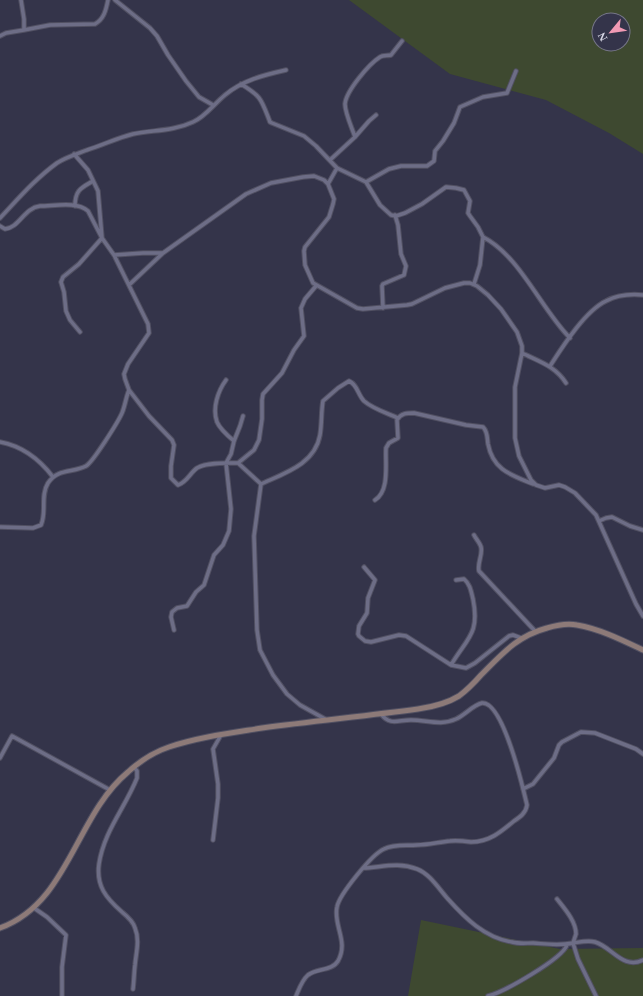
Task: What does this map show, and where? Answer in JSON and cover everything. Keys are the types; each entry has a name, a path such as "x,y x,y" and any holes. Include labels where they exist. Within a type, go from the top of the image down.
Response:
{"street":[{"path":"21,0 24,30"},
{"path":"0,36 6,33 50,25 95,24 104,14 108,0"},
{"path":"116,0 150,28 157,36 176,68 194,92 202,99 214,105"},
{"path":"355,137 345,103 361,76 370,65 380,57 392,55 402,41"},
{"path":"0,218 42,175 58,162 74,154 131,135 163,131 187,125 199,119 226,94 250,79 286,70"},
{"path":"366,182 389,169 409,166 427,166 434,161 435,151 454,123 460,107 483,97 507,93 516,71"},
{"path":"241,84 260,98 265,106 270,122 304,136 337,168 366,182 380,205 387,212 395,215 405,213 422,204 446,187 464,190 469,198 468,213 483,237 494,244 511,260 570,338"},
{"path":"330,160 355,137 369,121 376,116"},
{"path":"74,154 88,170 98,191 102,238 79,264 63,277 61,282 64,292 66,311 70,320 80,332"},
{"path":"328,184 337,168"},
{"path":"129,285 163,253 237,199 258,188 284,180 314,176 324,180 328,184 334,199 332,210 329,217 305,247 304,251 305,265 316,286 358,308 363,309 412,304 445,288 470,282 482,289 488,295 501,309 517,332 522,346 522,353 515,387 515,438 519,456 531,480 536,485"},
{"path":"75,206 78,191 93,181"},
{"path":"0,226 5,229 11,228 35,206 75,206 84,208 88,211 102,238 114,255 148,324 149,333 128,364 124,380 129,390 149,416 172,440 174,445 170,474 171,478 178,485 183,483 195,470 200,467 226,463 238,463 254,450 258,440 262,419 263,394 282,373 294,350 304,336 301,308 305,299 316,286"},
{"path":"383,308 383,284 402,276 405,274 406,270 405,261 400,249 398,225 395,215"},
{"path":"474,284 480,265 483,237"},
{"path":"114,255 163,253"},
{"path":"550,366 582,320 606,301 622,296 643,295"},
{"path":"522,353 550,366 566,383"},
{"path":"226,380 218,393 216,419 218,424 234,441"},
{"path":"261,484 307,460 320,436 323,401 334,391 349,381 352,382 362,399 368,404 398,418"},
{"path":"0,527 33,528 41,525 44,509 44,495 48,483 53,477 60,473 86,466 90,463 103,445 122,413 125,398 129,390"},
{"path":"375,500 381,495 385,482 386,448 389,443 397,440 399,437 396,422 403,414 414,413 466,425 483,427 487,433 489,448 495,462 509,474 545,488 559,485 570,490 576,493 596,515 636,604 643,616"},
{"path":"174,630 171,617 172,612 177,608 187,606 196,592 204,585 214,555 223,545 229,531 231,509 226,463 231,454 243,416"},
{"path":"0,442 13,446 36,458 53,477"},
{"path":"238,463 261,484"},
{"path":"261,484 254,536 257,630 260,650 273,675 288,694 300,705 327,720"},
{"path":"599,521 612,517 630,526 643,530"},
{"path":"474,535 481,550 478,568 479,571 535,631"},
{"path":"364,567 374,578 368,598 367,613 359,626 358,634 365,641 371,642 406,636 451,665 466,668 475,663 509,636 513,635 521,638"},
{"path":"451,665 471,635 476,617 469,585 464,579 456,580"},
{"path":"0,928 18,920 41,901 53,886 99,805 110,790 134,767 155,753 169,747 221,734 381,714 433,706 447,702 468,689 498,658 521,638 535,631 564,624 576,625 602,632 643,650"},
{"path":"296,996 307,976 328,968 337,961 342,948 342,938 337,915 337,906 369,860 385,848 395,846 417,846 449,841 482,841 494,837 525,812 527,805 510,744 504,728 489,704 475,706 464,715 442,723 412,720 391,722 385,719 381,714"},
{"path":"523,789 533,784 554,758 559,745 562,742 581,732 595,733 630,746 643,754"},
{"path":"213,840 218,798 218,784 213,749 221,734"},
{"path":"0,758 12,736 110,790"},
{"path":"133,989 137,949 135,928 131,920 104,894 99,877 99,866 106,837 137,778 137,771 134,767"},
{"path":"363,868 390,865 403,866 419,870 427,875 463,915 482,930 497,939 520,943 556,946 588,941 595,942 628,962 634,963 643,960"},
{"path":"557,899 569,916 574,927 576,936 573,943 578,959 596,996"},
{"path":"34,908 47,917 66,935 62,967 62,996"},
{"path":"488,996 495,994 527,977 566,948 567,945"}],"green space":[{"path":"349,0 643,0 643,154 609,133 546,100 450,74"},
{"path":"421,920 560,949 643,948 643,996 408,996"}]}
